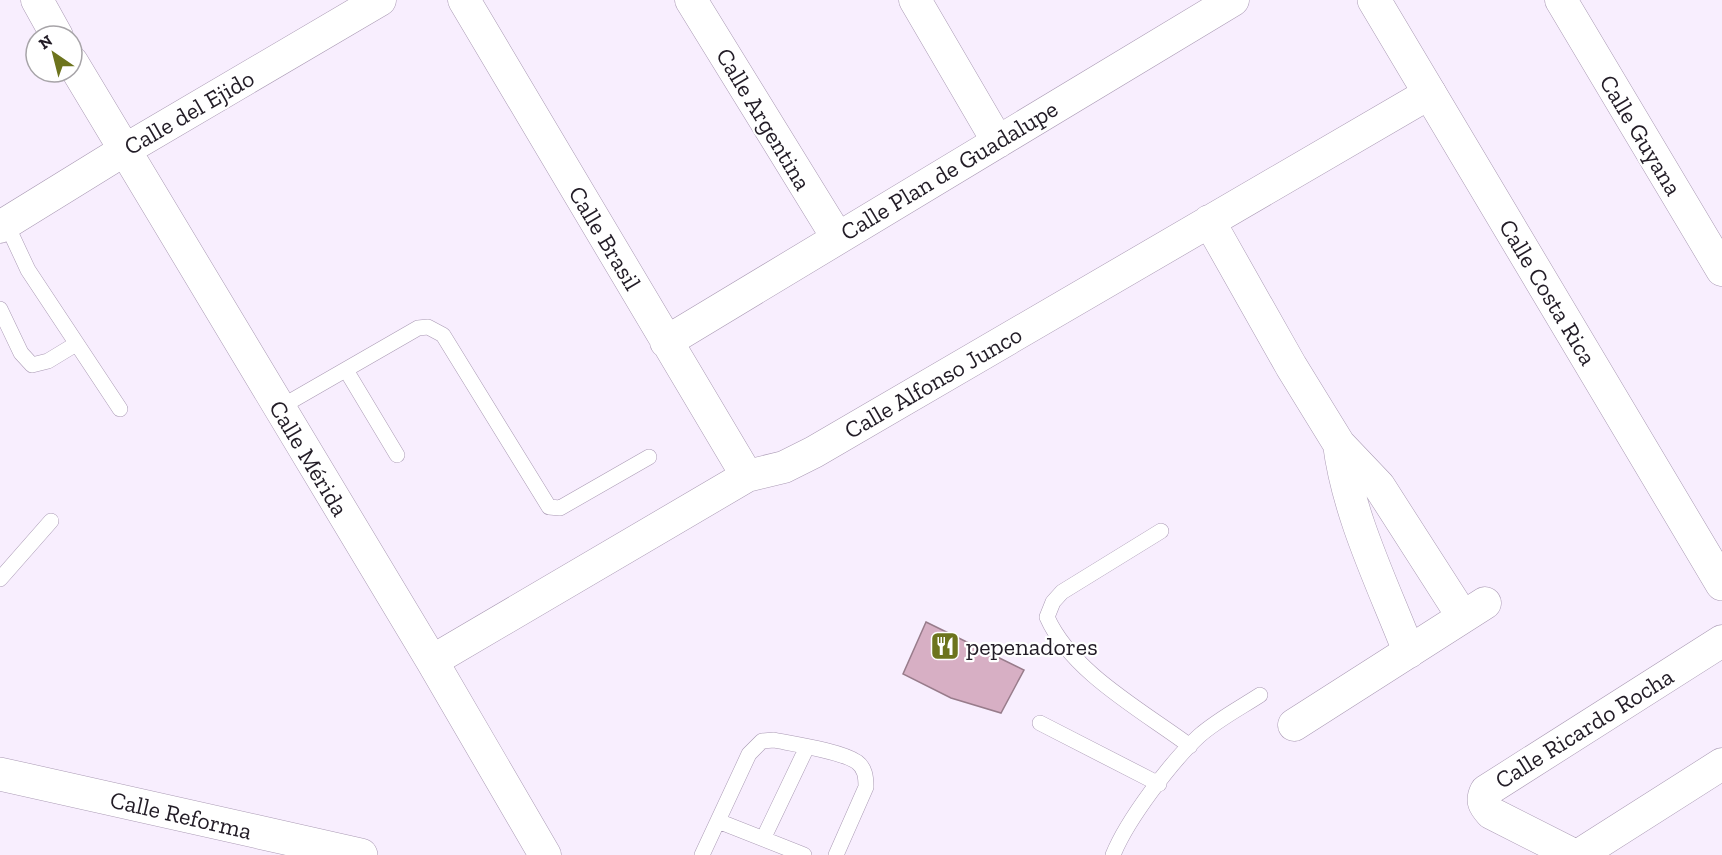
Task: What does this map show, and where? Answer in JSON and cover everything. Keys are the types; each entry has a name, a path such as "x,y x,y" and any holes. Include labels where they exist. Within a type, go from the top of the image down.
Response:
{"street":[{"path":"36,0 50,24"},
{"name":"Calle del Ejido","path":"2,216 123,151 380,0"},
{"name":"Calle Brasil","path":"464,0 747,476"},
{"name":"Calle Argentina","path":"691,0 837,237"},
{"path":"915,0 998,142"},
{"name":"Calle Plan de Guadalupe","path":"666,342 1233,0"},
{"name":"Calle Costa Rica","path":"1374,0 1719,572"},
{"name":"Calle Guyana","path":"1561,0 1722,270"},
{"name":"Calle Mérida","path":"84,83 432,661 545,855"},
{"name":"Calle Alfonso Junco","path":"432,661 747,476 784,467 814,452 1430,93"},
{"path":"1209,221 1291,366 1339,444 1379,486 1474,610 1294,725"},
{"path":"1339,444 1342,468 1352,504 1409,652"},
{"name":"Calle Ricardo Rocha","path":"1577,855 1491,813 1484,805 1483,798 1486,791 1722,641"},
{"path":"1577,855 1722,764"},
{"name":"Calle Reforma","path":"0,774 361,855"}],"lane":[{"path":"2,216 28,270 120,409"},
{"path":"0,309 21,353 32,364 48,361 76,344"},
{"path":"279,408 418,328 428,327 436,329 443,335 545,503 554,509 649,457"},
{"path":"346,370 397,455"},
{"path":"0,579 51,521"},
{"path":"1161,531 1062,592 1053,602 1047,617 1061,641 1100,680 1190,746"},
{"path":"1113,855 1140,809 1190,746 1224,718 1260,695"},
{"path":"1040,723 1159,784"},
{"path":"702,855 755,745 762,741 774,740 848,758 862,768 866,776 866,787 836,855"},
{"path":"764,837 807,747"},
{"path":"718,821 764,837 804,855"}],"building":[{"name":"pepenadores","path":"926,622 1024,670 1001,713 951,698 903,674"}],"place":[{"name":"pepenadores","path":"945,646"}]}
